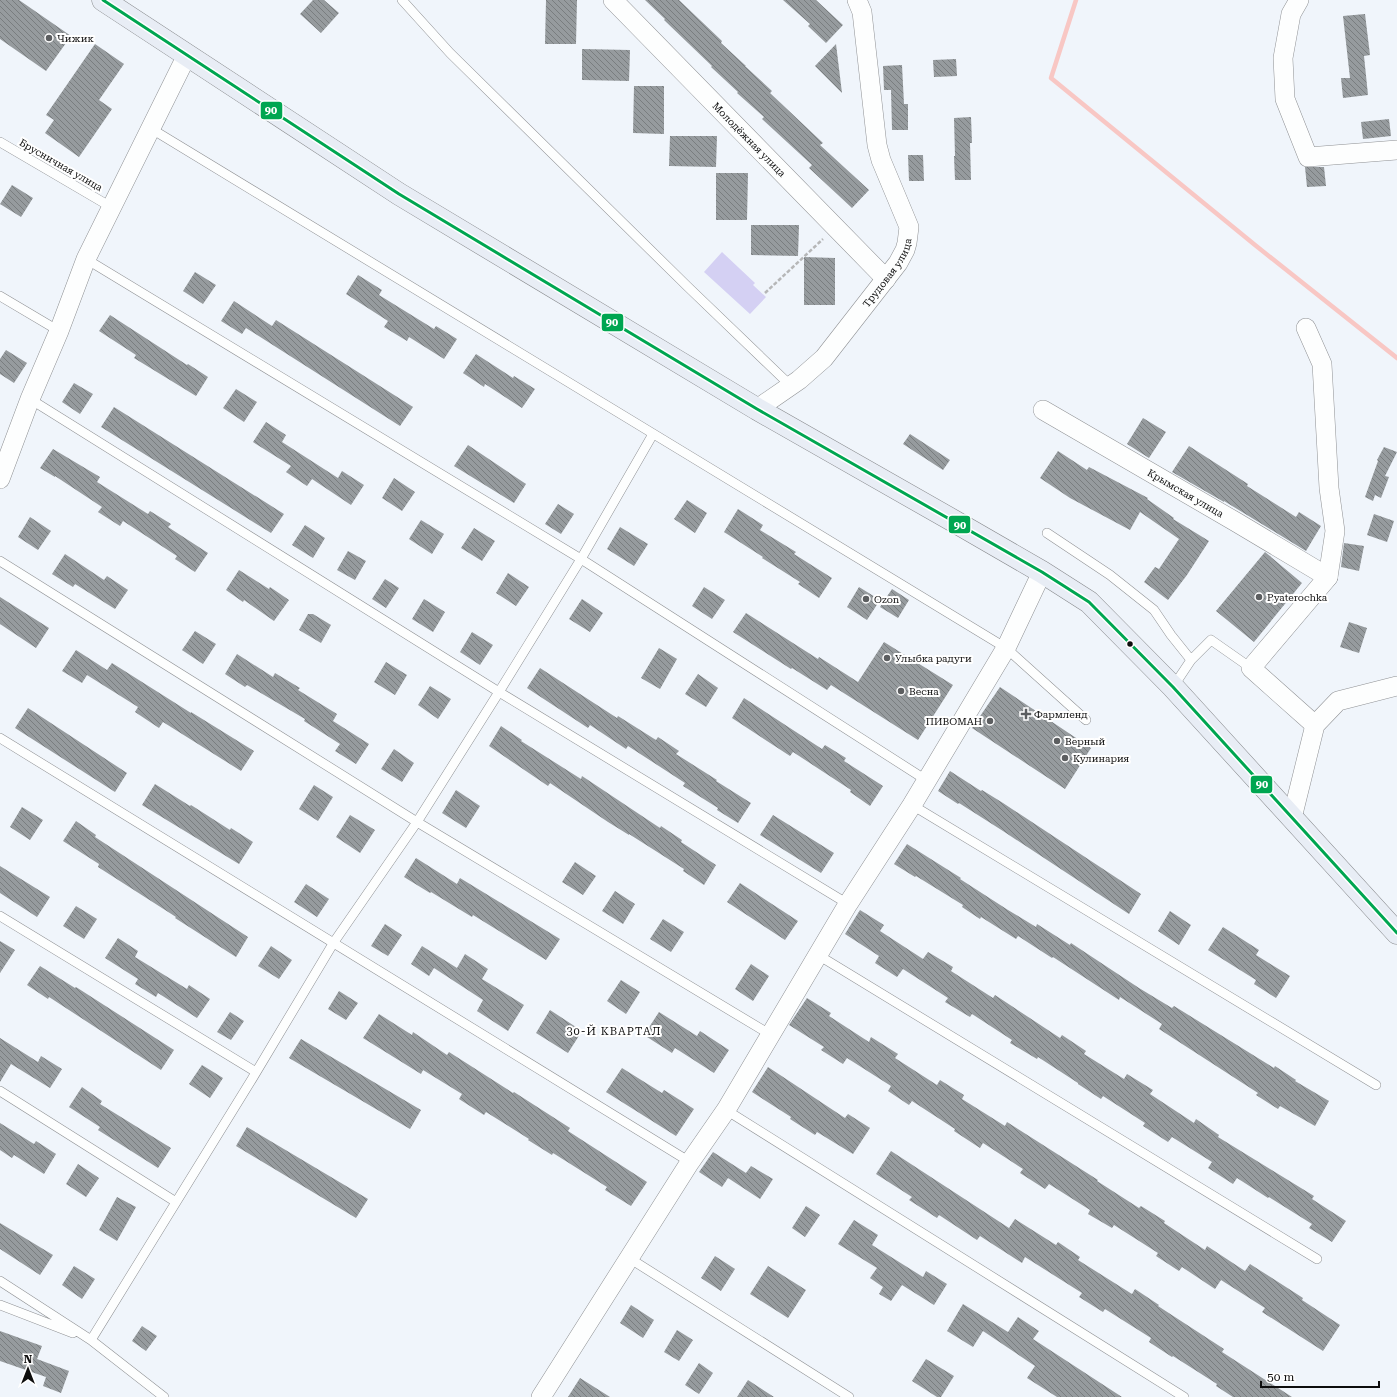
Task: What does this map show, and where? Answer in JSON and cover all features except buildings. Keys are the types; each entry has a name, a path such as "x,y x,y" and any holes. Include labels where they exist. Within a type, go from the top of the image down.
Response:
{"street":[{"path":"103,0 399,194 757,409 1042,572 1089,602 1173,687 1397,933"},
{"name":"Молодёжная улица","path":"613,0 886,279"},
{"name":"Трудовая улица","path":"757,409 791,386 824,358 898,263 905,250 909,236 909,227 882,164 877,145 862,12 857,0"},
{"path":"1299,0 1291,14 1283,58 1286,99 1308,157 1397,150"},
{"path":"1,475 30,399 59,331 86,259 187,55"},
{"path":"1306,328 1322,364 1329,488 1335,531 1328,577 1250,668 1314,725"},
{"name":"Крымская улица","path":"1043,410 1328,577"},
{"path":"541,1397 690,1162 726,1110 848,904 912,805 1006,648 1042,572"},
{"path":"1292,818 1314,725 1338,701 1397,686"}],"lane":[{"path":"402,0 450,52 688,287 791,386"},
{"path":"150,128 1006,648 1086,720"},
{"name":"Брусничная улица","path":"0,142 111,207"},
{"path":"86,259 581,559 926,780"},
{"path":"0,296 59,331"},
{"path":"30,399 499,692 848,904"},
{"path":"91,1340 334,942 417,822 499,692 581,559 653,434"},
{"path":"1047,533 1110,575 1154,610 1171,635 1191,660"},
{"path":"0,561 417,822 771,1035"},
{"path":"1173,687 1191,660 1211,640 1250,668"},
{"path":"0,738 690,1162"},
{"path":"912,805 1376,1085"},
{"path":"0,916 256,1072"},
{"path":"818,954 1317,1259"},
{"path":"0,1091 176,1202"},
{"path":"726,1110 1184,1397"},
{"path":"629,1258 849,1397"},
{"path":"0,1281 91,1340 164,1397"},
{"path":"0,1305 91,1340"}],"path":[{"path":"765,293 835,227"}],"shaded area":[{"path":"722,252 755,283 753,285 766,297 750,314 704,272"}],"waterway":[{"path":"1076,0 1051,78 1255,245 1397,358"}],"transit line":[{"name":"90","path":"103,0 399,194 757,409 1042,572 1089,602 1173,687 1397,933"}],"place":[{"name":"Чижик","path":"49,38"},
{"name":"Pyaterochka","path":"1259,597"},
{"name":"Ozon","path":"866,599"},
{"name":"Улыбка радуги","path":"887,658"},
{"name":"Весна","path":"901,691"},
{"name":"Фармленд","path":"1026,714"},
{"name":"ПИВОМАН","path":"990,721"},
{"name":"Верный","path":"1057,741"},
{"name":"Кулинария","path":"1065,758"}],"district":[{"name":"30-Й КВАРТАЛ","path":"614,1031"}]}
